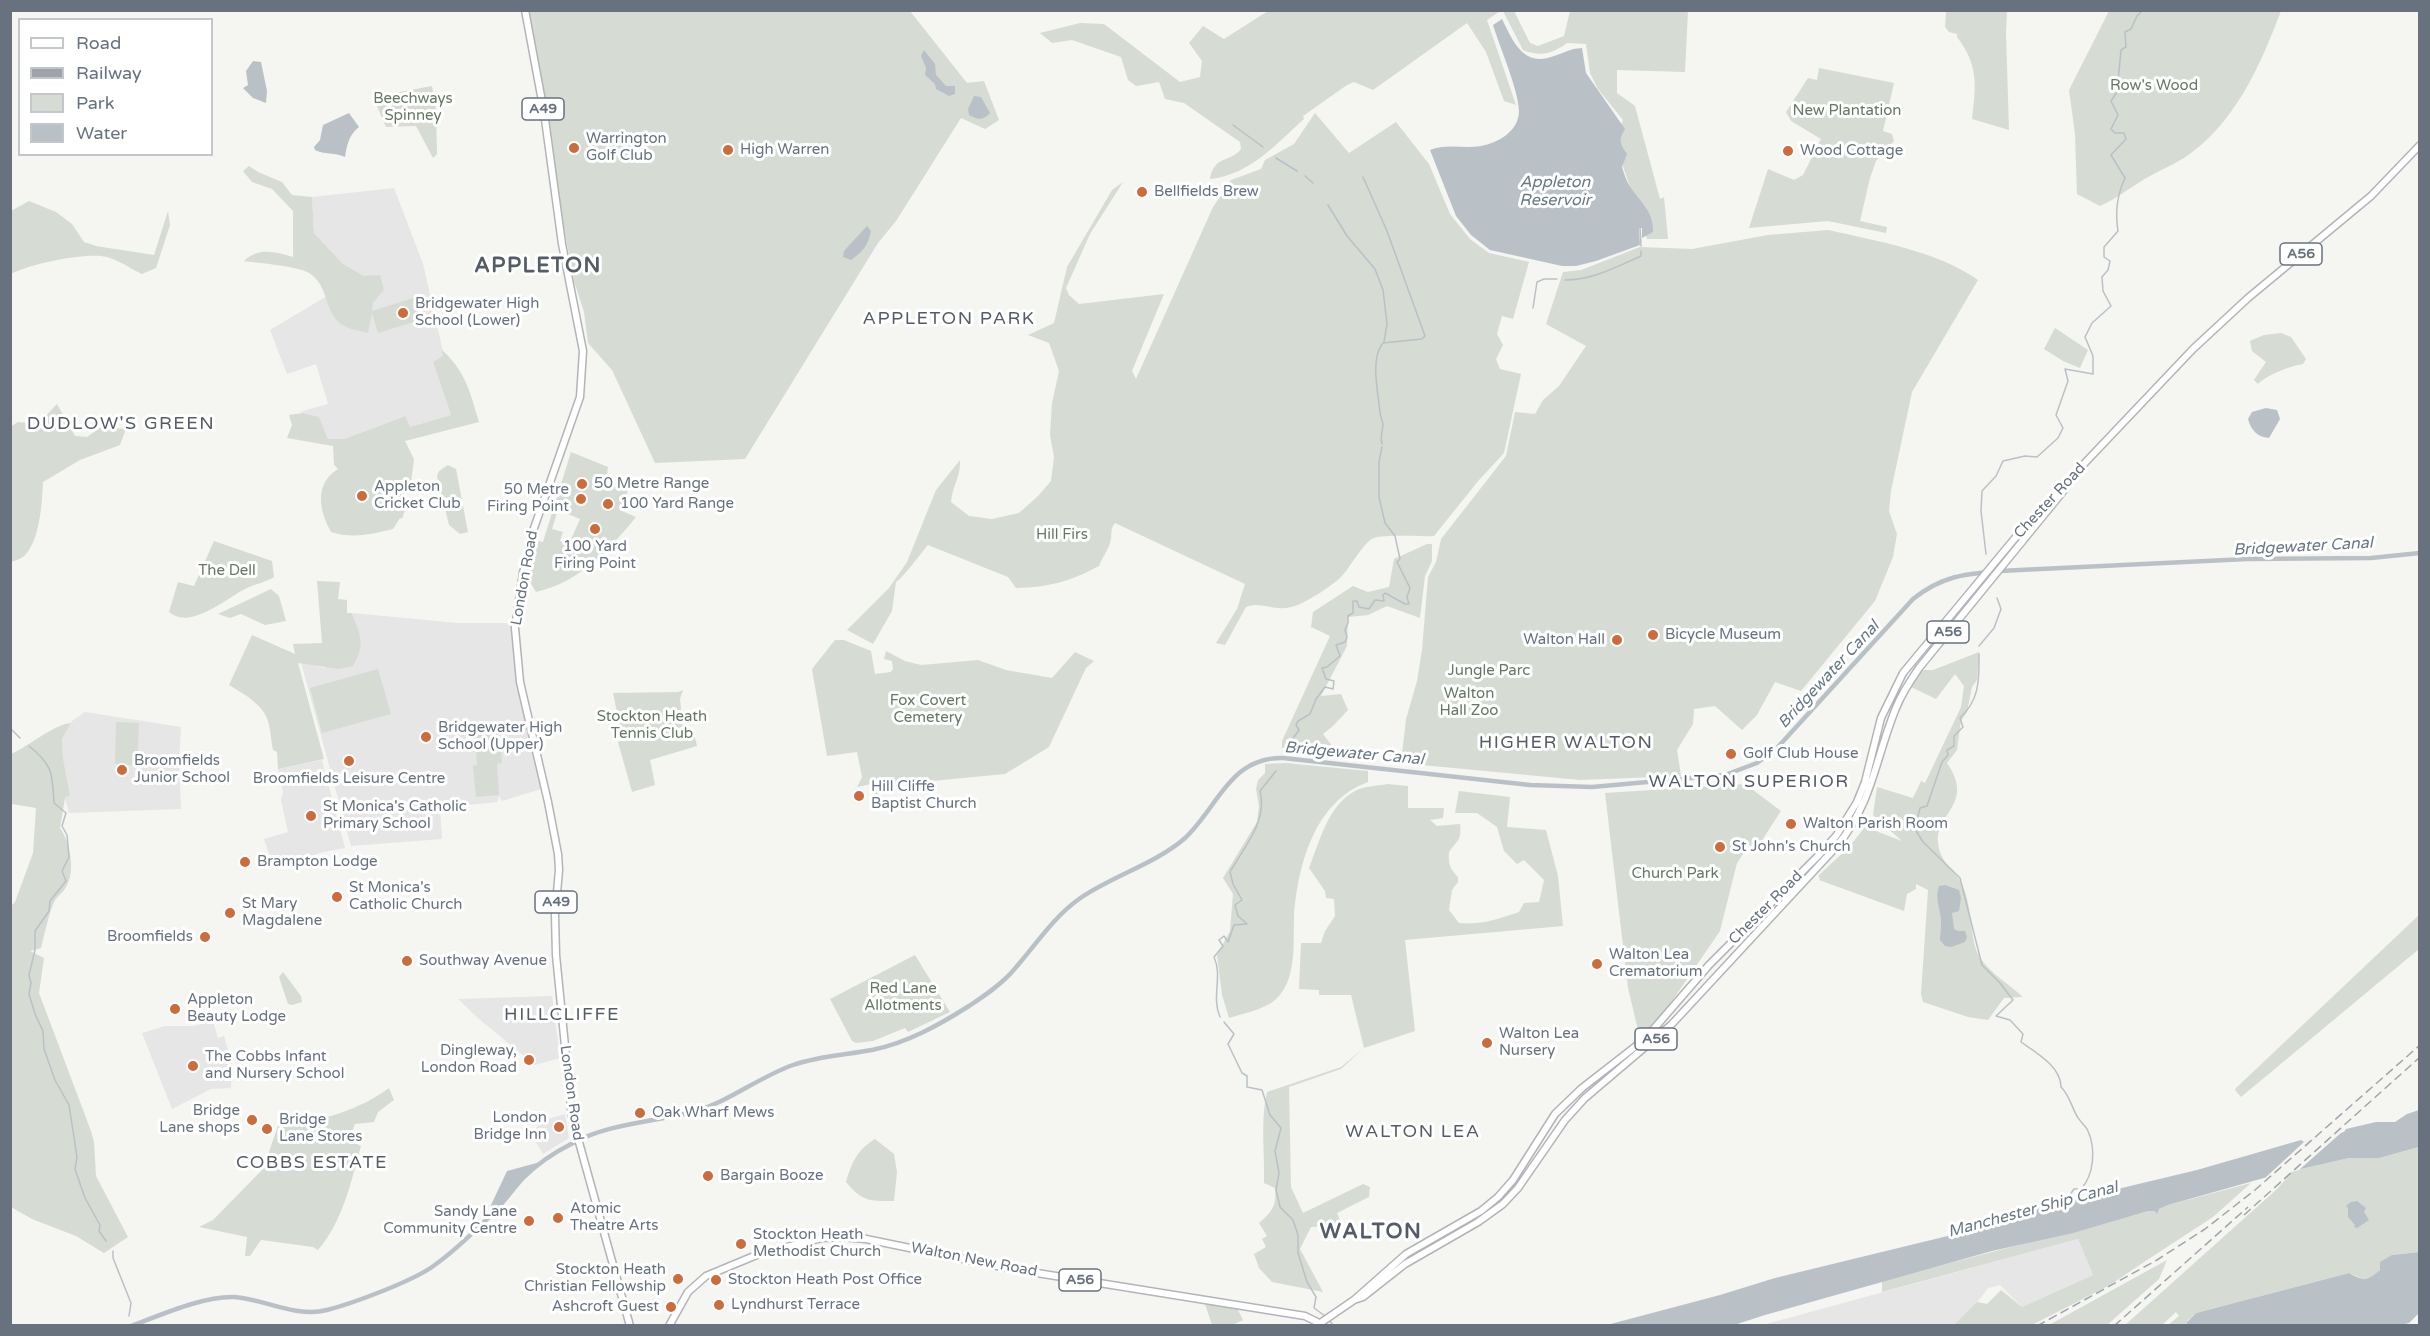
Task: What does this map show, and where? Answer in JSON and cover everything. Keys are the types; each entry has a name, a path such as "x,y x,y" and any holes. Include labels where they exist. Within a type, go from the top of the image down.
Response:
{"main road":[{"name":"London Road","path":"525,10 544,112 562,244 584,351 580,397 532,531 515,628 520,682 558,854 556,955 572,1117 630,1326"},
{"name":"Chester Road","path":"1319,1323 1354,1300 1406,1254 1481,1211 1498,1197 1514,1180 1555,1114 1582,1088 1645,1039 1695,980 1836,836 1857,802 1865,782 1881,718 1903,673 2025,525 2193,349 2248,298 2371,196 2420,145"},
{"name":"Chester Road","path":"1354,1300 1363,1297 1405,1263 1478,1222 1503,1204 1518,1188 1565,1120 1586,1098 1671,1025 1837,846 1852,828 1861,810 1905,688 1918,668 2098,449"},
{"name":"Walton New Road","path":"669,1326 688,1292 706,1276 759,1254 822,1238 841,1237 866,1239 1022,1271 1302,1316 1312,1318 1319,1323"}],"shaded area":[{"name":"Bridgewater High School (Lower)","path":"394,188 423,264 444,356 433,362 451,415 410,427 404,416 344,439 328,439 319,417 299,412 328,404 316,364 287,374 270,330 327,296 332,314 373,303 384,290 343,264 314,233 312,197"},
{"name":"Bridgewater High School (Upper)","path":"352,613 457,623 513,623 513,654 541,789 502,801 499,796 497,802 440,808 442,839 351,846 301,662 324,668 360,638"},
{"name":"Broomfields Junior School","path":"85,712 181,727 179,762 181,809 69,813 65,798 70,795 62,739 72,721"},
{"name":"St Monica's Catholic Primary School","path":"322,760 345,848 323,852 274,868 264,839 288,832 281,800 283,792 278,769"},
{"path":"552,996 560,1058 535,1065 458,999"},
{"name":"The Cobbs Infant and Nursery School","path":"213,1021 218,1038 224,1036 232,1063 231,1088 211,1089 172,1109 142,1033 165,1026 194,1026"},
{"path":"565,1114 569,1138 543,1154 530,1132 548,1119"},
{"path":"2078,1239 2093,1275 2022,1307 2000,1285 1988,1288 1973,1308 1954,1325 1759,1326"}],"green space":[{"name":"Warrington Golf Club","path":"525,11 910,11 967,83 984,81 999,120 985,129 961,118 896,221 878,243 745,459 655,463 612,370 588,343 584,312 574,281 551,160"},
{"path":"1268,11 1500,11 1487,20 1516,105 1504,101 1486,52 1467,23 1373,90 1354,82 1347,85 1303,116 1304,119 1262,157 1238,171 1210,179 1215,166 1241,149 1240,142 1184,103 1165,99 1159,82 1136,86 1128,80 1121,57 1072,40 1052,43 1040,33 1080,23 1104,24 1180,82 1200,77 1202,61 1189,43 1203,26 1224,39"},
{"path":"1503,11 1514,11 1530,43 1538,46 1564,36 1570,11 1688,11 1685,72 1617,70 1617,93 1635,106 1660,199 1664,197 1668,239 1647,239 1620,157 1618,132 1623,120 1598,89 1590,73 1586,44 1567,43 1556,50 1540,54 1523,50"},
{"path":"1946,11 2007,11 2009,130 1972,119 1975,86 1972,67 1957,34 1949,32 1945,27"},
{"name":"Row's Wood","path":"2109,11 2281,11 2255,73 2232,111 2218,128 2184,158 2100,206 2077,194 2075,134 2069,90"},
{"name":"New Plantation","path":"1819,68 1894,83 1883,131 1892,134 1894,141 1876,161 1860,221 1887,227 1886,233 1828,221 1749,228 1768,169 1794,180 1803,175 1821,139 1791,121 1786,112 1808,78 1817,80"},
{"name":"Beechways Spinney","path":"432,86 436,110 437,154 433,158 416,126 386,127 373,97"},
{"name":"Hill Firs","path":"1315,113 1349,153 1396,122 1429,164 1450,214 1470,239 1489,253 1529,262 1513,319 1502,316 1497,334 1503,345 1496,359 1500,369 1521,374 1504,453 1434,536 1395,536 1370,540 1339,579 1305,602 1284,608 1259,605 1246,607 1225,645 1216,643 1237,609 1245,584 1115,523 1109,546 1099,566 1059,583 1039,586 1016,588 1008,577 928,545 896,582 892,611 873,644 847,630 889,588 907,562 936,490 960,460 951,502 969,516 992,519 1019,513 1051,481 1054,457 1050,435 1052,403 1059,371 1049,343 1028,335 1054,323 1067,267 1112,190 1123,182 1090,234 1066,288 1069,295 1079,304 1164,294 1132,371 1136,379 1213,207 1231,180 1261,169 1265,160 1294,144"},
{"path":"249,166 282,182 292,195 312,197 314,233 343,264 364,276 380,275 384,290 373,303 372,311 420,296 426,318 378,333 372,313 368,333 351,329 336,319 320,284 309,273 287,267 244,261 261,252 274,252 293,257 293,211 272,189 252,182 243,171"},
{"path":"29,201 56,212 72,224 84,242 154,255 168,211 170,225 156,268 142,274 111,258 85,256 44,263 11,274 11,211"},
{"path":"1828,230 1925,254 1962,270 1978,280 1912,392 1891,491 1889,511 1897,534 1893,557 1875,601 1801,691 1775,682 1757,715 1742,730 1715,706 1694,709 1693,724 1677,750 1681,776 1580,780 1401,763 1406,719 1417,681 1422,650 1428,577 1436,562 1441,539 1506,456 1515,412 1535,414 1543,400 1559,386 1586,346 1546,324 1563,272 1581,270 1640,247 1692,249 1768,235"},
{"path":"2055,328 2088,350 2080,368 2044,349"},
{"path":"2281,333 2291,337 2306,359 2303,364 2279,371 2258,384 2254,380 2266,362 2252,351 2250,341 2264,335"},
{"path":"442,350 462,375 479,422 405,441 414,459 410,491 404,492 405,510 402,519 400,518 393,529 354,535 331,532 324,515 321,498 325,482 338,469 334,465 333,446 287,438 292,425 289,415 303,413 319,417 328,439 344,439 405,416 410,427 451,415 433,362 443,356"},
{"path":"57,404 75,436 87,437 101,427 126,429 120,445 80,460 43,482 39,521 34,541 24,556 11,562 10,427 18,422 38,424"},
{"path":"571,452 608,467 607,475 629,487 622,511 636,517 626,529 604,553 580,573 536,592 528,579 537,541 543,542","holes":["558,510 580,519 569,544 560,541 563,532 552,529"]},
{"path":"448,465 456,469 468,532 460,534 449,525 437,476 439,471"},
{"name":"The Dell","path":"214,541 272,561 274,577 247,588 220,605 198,615 187,618 178,617 169,612 178,582 194,586"},
{"path":"1427,544 1432,544 1432,561 1425,576 1420,618 1387,606 1368,615 1348,617 1347,646 1321,696 1341,694 1348,710 1323,734 1336,751 1282,748 1282,741 1330,636 1311,627 1313,612 1353,586 1368,592 1389,587 1394,559"},
{"path":"317,581 340,582 338,599 347,600 347,613 352,613 361,645 353,666 338,669 298,663 324,759 278,769 277,752 273,750 269,725 264,712 254,701 229,685 252,635 295,654 293,644 322,643"},
{"path":"271,589 279,596 286,621 265,625 241,614 230,618 218,614"},
{"name":"Fox Covert Cemetery","path":"835,640 844,640 871,651 875,674 891,672 893,669 892,661 884,659 886,651 905,661 921,665 978,660 1006,670 1052,678 1075,652 1094,661 1086,668 1049,747 1005,774 901,784 873,797 871,784 857,787 862,777 857,752 827,756 812,669"},
{"path":"1979,652 1977,680 1972,687 1967,712 1961,721 1957,750 1947,763 1955,777 1956,798 1942,823 1938,842 1943,859 1964,889 1979,956 1994,973 2023,997 2004,998 1988,1020 1968,1017 1923,1002 1921,994 1928,890 1916,884 1916,889 1907,894 1904,911 1819,880 1818,876 1849,847 1865,827 1902,841 1873,815 1877,787 1913,798 1921,781 1925,783 1961,707 1964,686 1955,674 1936,699 1907,685 1920,670 1933,670"},
{"path":"378,669 391,714 322,733 310,688"},
{"name":"Stockton Heath Tennis Club","path":"683,690 680,699 684,738 695,737 697,746 650,760 655,785 632,792 618,742 623,740 613,693"},
{"path":"116,722 139,723 137,765 115,764"},
{"path":"71,723 62,739 70,795 65,798 60,828 69,849 71,873 66,887 54,902 41,948 30,951 44,958 39,993 91,1131 96,1176 128,1237 104,1253 76,1236 32,1219 11,1207 11,906 15,902 33,853 36,808 12,804 11,754 49,731"},
{"path":"499,730 502,763 497,764 499,795 476,797 473,766 477,765 475,733"},
{"path":"1286,763 1368,771 1368,782 1350,791 1322,819 1305,856 1296,896 1293,958 1285,988 1269,1004 1229,1018 1222,995 1217,955 1230,931 1233,894 1223,878 1257,822 1259,806 1256,789 1258,780 1265,773 1265,764"},
{"path":"1388,784 1408,786 1408,808 1444,808 1443,818 1430,820 1437,826 1460,824 1458,840 1449,852 1450,866 1458,877 1458,882 1452,890 1449,910 1459,923 1475,923 1519,912 1524,903 1539,902 1544,880 1524,860 1517,864 1504,851 1497,827 1477,813 1455,813 1459,791 1510,797 1507,827 1546,830 1558,876 1563,926 1405,940 1415,1031 1364,1048 1351,995 1319,995 1319,990 1299,989 1301,943 1321,943 1325,931 1335,916 1334,899 1326,898 1325,891 1309,868 1331,815 1346,797 1355,791"},
{"name":"Church Park","path":"1745,784 1781,811 1757,848 1746,844 1737,863 1720,931 1657,1023 1640,1038 1628,988 1605,793"},
{"path":"2419,915 2419,949 2241,1097 2235,1090 2236,1088"},
{"name":"Red Lane Allotments","path":"915,955 950,1012 908,1032 905,1028 873,1041 856,1043 852,1041 830,999"},
{"path":"283,972 301,996 302,1002 288,1004 279,977"},
{"path":"1364,1048 1341,1069 1289,1087 1291,1187 1303,1213 1363,1184 1370,1187 1369,1197 1337,1213 1342,1225 1311,1227 1300,1249 1323,1292 1272,1282 1259,1268 1254,1254 1266,1247 1262,1239 1267,1236 1259,1223 1270,1212 1275,1199 1275,1188 1264,1183 1263,1126 1267,1092 1341,1067"},
{"path":"389,1088 394,1100 378,1112 374,1122 355,1124 351,1134 355,1143 361,1146 350,1187 334,1227 318,1250 313,1247 261,1240 250,1256 245,1256 247,1237 199,1227 213,1220 263,1169 279,1123 308,1121 337,1114 364,1103"},
{"path":"875,1139 894,1154 897,1172 894,1201 867,1199 846,1182 856,1157"},
{"path":"2419,1147 2419,1252 2392,1255 2374,1276 2369,1278 2357,1277 2349,1273 2196,1313 2187,1321 2187,1325 2168,1325 2179,1316 2176,1312 2162,1325 2124,1326 2277,1189 2293,1171 2349,1158 2379,1158"},
{"path":"2251,1183 2213,1217 2110,1285 2032,1325 1954,1325 1977,1302 1987,1304 2001,1290 2022,1307 2093,1275 2078,1239 1882,1292 1882,1281 2155,1211 2168,1205"},
{"path":"2167,1260 2159,1279 2107,1325 2049,1325"},
{"path":"1205,1304 1237,1308 1243,1320 1232,1325 1212,1325"}],"water":[{"name":"Appleton Reservoir","path":"1502,19 1515,44 1520,50 1534,58 1543,59 1582,48 1586,73 1625,129 1621,142 1627,154 1622,167 1628,183 1648,212 1653,225 1653,232 1642,238 1642,228 1639,228 1640,245 1596,261 1576,266 1562,266 1490,250 1471,235 1456,216 1430,150 1488,144 1506,135 1515,124 1519,111 1518,102 1493,25"},
{"path":"924,50 935,64 936,75 946,86 955,86 955,94 949,96 936,89 935,84 925,75 926,68 921,56"},
{"path":"253,61 261,62 267,91 266,103 253,98 243,88 248,85 246,71"},
{"path":"974,96 981,97 990,113 985,117 977,119 969,115 968,109"},
{"path":"349,113 359,127 349,140 345,157 315,150 314,147 320,140 323,125"},
{"path":"867,226 871,231 864,248 851,260 843,257 844,251"},
{"path":"2266,408 2277,410 2280,419 2269,438 2255,432 2248,419 2252,412"},
{"path":"1945,885 1959,890 1961,898 1959,911 1952,913 1954,929 1965,931 1967,937 1965,942 1951,947 1945,946 1940,940 1941,920 1938,891 1939,886"},
{"name":"Manchester Ship Canal","path":"2419,1110 2419,1147 2379,1158 2349,1158 2271,1176 2168,1205 2159,1209 2157,1214 2155,1211 2148,1211 2073,1233 1992,1251 1734,1325 1603,1326 1775,1278 2001,1223 2034,1209 2197,1170 2301,1140 2304,1142 2376,1122 2395,1122"},
{"path":"544,1161 525,1176 489,1217 491,1205 507,1171"},
{"path":"2357,1201 2366,1208 2364,1212 2369,1220 2357,1228 2348,1217 2346,1206"},
{"path":"2419,1252 2419,1313 2409,1323 2397,1326 2187,1325 2196,1313 2349,1273 2369,1278 2380,1270 2380,1262 2392,1255"}],"pier":[{"path":"2342,1132 2299,1170 2265,1178 2304,1142"}],"waterway":[{"path":"1986,554 1981,511 1982,491 1996,476 2003,461 2025,456 2037,457 2058,438 2063,428 2056,415 2068,381 2065,369 2093,374 2093,356 2085,337 2092,323 2111,306 2103,291 2102,277 2108,270 2110,261 2104,257 2104,247 2118,231 2117,204 2125,178 2111,155 2126,139 2124,133 2115,133 2111,129 2118,115 2111,101 2117,92 2121,50 2126,47 2125,32 2131,29 2137,16 2143,10"},
{"path":"1233,125 1263,147"},
{"path":"1276,158 1297,171"},
{"path":"1305,176 1313,183"},
{"path":"1363,177 1387,231 1425,336 1422,339 1383,343 1379,349 1376,376 1383,423 1382,444"},
{"path":"1328,205 1347,236 1375,269 1383,290 1387,324 1384,342"},
{"path":"1640,227 1641,246"},
{"path":"1565,280 1585,278 1604,272 1641,256 1641,251"},
{"path":"1533,308 1537,282 1544,279 1557,279"},
{"path":"1284,751 1299,730 1296,725 1298,721 1310,714 1316,699 1325,687 1333,689 1334,681 1326,679 1322,668 1327,667 1340,656 1336,645 1345,642 1347,637 1345,630 1348,616 1353,613 1353,601 1357,601 1359,607 1369,609 1375,600 1384,601 1385,593 1409,604 1407,597 1410,588 1397,562 1400,559 1395,536 1385,523 1379,497 1379,462 1382,447"},
{"name":"Bridgewater Canal","path":"131,1326 182,1307 222,1298 246,1298 292,1310 315,1312 366,1297 410,1279 439,1262 493,1213 528,1173 560,1150 587,1136 617,1127 709,1107 793,1065 885,1047 922,1032 986,995 1011,973 1051,925 1079,899 1159,856 1184,839 1237,775 1265,760 1283,758 1530,785 1592,787 1725,775 1757,763 1777,748 1913,599 1934,585 1954,577 1999,571 2247,559 2371,558 2420,553"},
{"path":"1979,646 1994,628 2001,609 1997,598"},
{"name":"Manchester Ship Canal","path":"1979,654 1975,696 1967,711 1960,718 1963,727 1954,736 1954,746 1947,750 1948,755 1942,762 1927,806 1920,808 1915,829 1923,842 1960,878 1982,965 2013,1000 1996,1016 2010,1020 2023,1034 2021,1042 2053,1067 2061,1087 2091,1138 2093,1154 2089,1177 2081,1189 2074,1189 2065,1202"},
{"path":"10,728 20,738"},
{"path":"29,746 47,765 52,777 54,803 66,813 62,826 67,835 69,857 62,871 66,881 50,901 49,911 35,931 35,950 29,975 31,983 29,994 43,1031 44,1049 55,1080 69,1105 77,1157 75,1169 85,1198 100,1225 99,1231 106,1241"},
{"path":"1220,1017 1214,957 1223,946 1219,940 1224,936 1228,942 1234,925 1247,924 1238,916 1235,905 1242,900 1233,884 1230,872 1258,823 1262,802 1260,791 1276,771"},
{"path":"1224,1022 1234,1034 1228,1044 1242,1073 1247,1076 1247,1087 1262,1090 1270,1115 1281,1128 1275,1151 1279,1173 1276,1190 1280,1207 1293,1220 1298,1235 1298,1253 1307,1282 1316,1297 1314,1308 1325,1316"},
{"path":"113,1251 113,1258 131,1303 129,1316"},
{"path":"1328,1319 1334,1326"}],"railway":[{"path":"2037,1326 2157,1260 2205,1229 2255,1190 2420,1045"},
{"path":"2244,1215 2420,1057"},
{"path":"2114,1326 2248,1207"}],"place":[{"name":"Warrington Golf Club","path":"574,148"},
{"name":"High Warren","path":"728,150"},
{"name":"Wood Cottage","path":"1788,151"},
{"name":"Bellfields Brew","path":"1142,192"},
{"name":"Bridgewater High School (Lower)","path":"403,313"},
{"name":"50 Metre Range","path":"582,484"},
{"name":"Appleton Cricket Club","path":"362,496"},
{"name":"50 Metre Firing Point","path":"581,499"},
{"name":"100 Yard Range","path":"608,504"},
{"name":"100 Yard Firing Point","path":"595,529"},
{"name":"Bicycle Museum","path":"1653,635"},
{"name":"Walton Hall","path":"1617,640"},
{"name":"Bridgewater High School (Upper)","path":"426,737"},
{"name":"Golf Club House","path":"1731,754"},
{"name":"Broomfields Leisure Centre","path":"349,761"},
{"name":"Broomfields Junior School","path":"122,770"},
{"name":"Hill Cliffe Baptist Church","path":"859,796"},
{"name":"St Monica's Catholic Primary School","path":"311,816"},
{"name":"Walton Parish Room","path":"1791,824"},
{"name":"St John's Church","path":"1720,847"},
{"name":"Brampton Lodge","path":"245,862"},
{"name":"St Monica's Catholic Church","path":"337,897"},
{"name":"St Mary Magdalene","path":"230,913"},
{"name":"Broomfields","path":"205,937"},
{"name":"Southway Avenue","path":"407,961"},
{"name":"Walton Lea Crematorium","path":"1597,964"},
{"name":"Appleton Beauty Lodge","path":"175,1009"},
{"name":"Walton Lea Nursery","path":"1487,1043"},
{"name":"Dingleway, London Road","path":"529,1060"},
{"name":"The Cobbs Infant and Nursery School","path":"193,1066"},
{"name":"Oak Wharf Mews","path":"640,1113"},
{"name":"Bridge Lane shops","path":"252,1120"},
{"name":"London Bridge Inn","path":"559,1127"},
{"name":"Bridge Lane Stores","path":"267,1129"},
{"name":"Bargain Booze","path":"708,1176"},
{"name":"Atomic Theatre Arts","path":"558,1218"},
{"name":"Sandy Lane Community Centre","path":"529,1221"},
{"name":"Stockton Heath Methodist Church","path":"741,1244"},
{"name":"Stockton Heath Christian Fellowship","path":"678,1279"},
{"name":"Stockton Heath Post Office","path":"716,1280"},
{"name":"Lyndhurst Terrace","path":"719,1305"},
{"name":"Ashcroft Guest","path":"671,1307"}],"district":[{"name":"APPLETON","path":"538,266"},
{"name":"APPLETON PARK","path":"949,319"},
{"name":"DUDLOW'S GREEN","path":"121,424"},
{"name":"HIGHER WALTON","path":"1566,743"},
{"name":"WALTON SUPERIOR","path":"1749,782"},
{"name":"HILLCLIFFE","path":"562,1015"},
{"name":"WALTON LEA","path":"1413,1132"},
{"name":"COBBS ESTATE","path":"312,1163"},
{"name":"WALTON","path":"1371,1232"}],"park label":[{"name":"Jungle Parc","path":"1489,671"},
{"name":"Walton Hall Zoo","path":"1469,702"}]}
